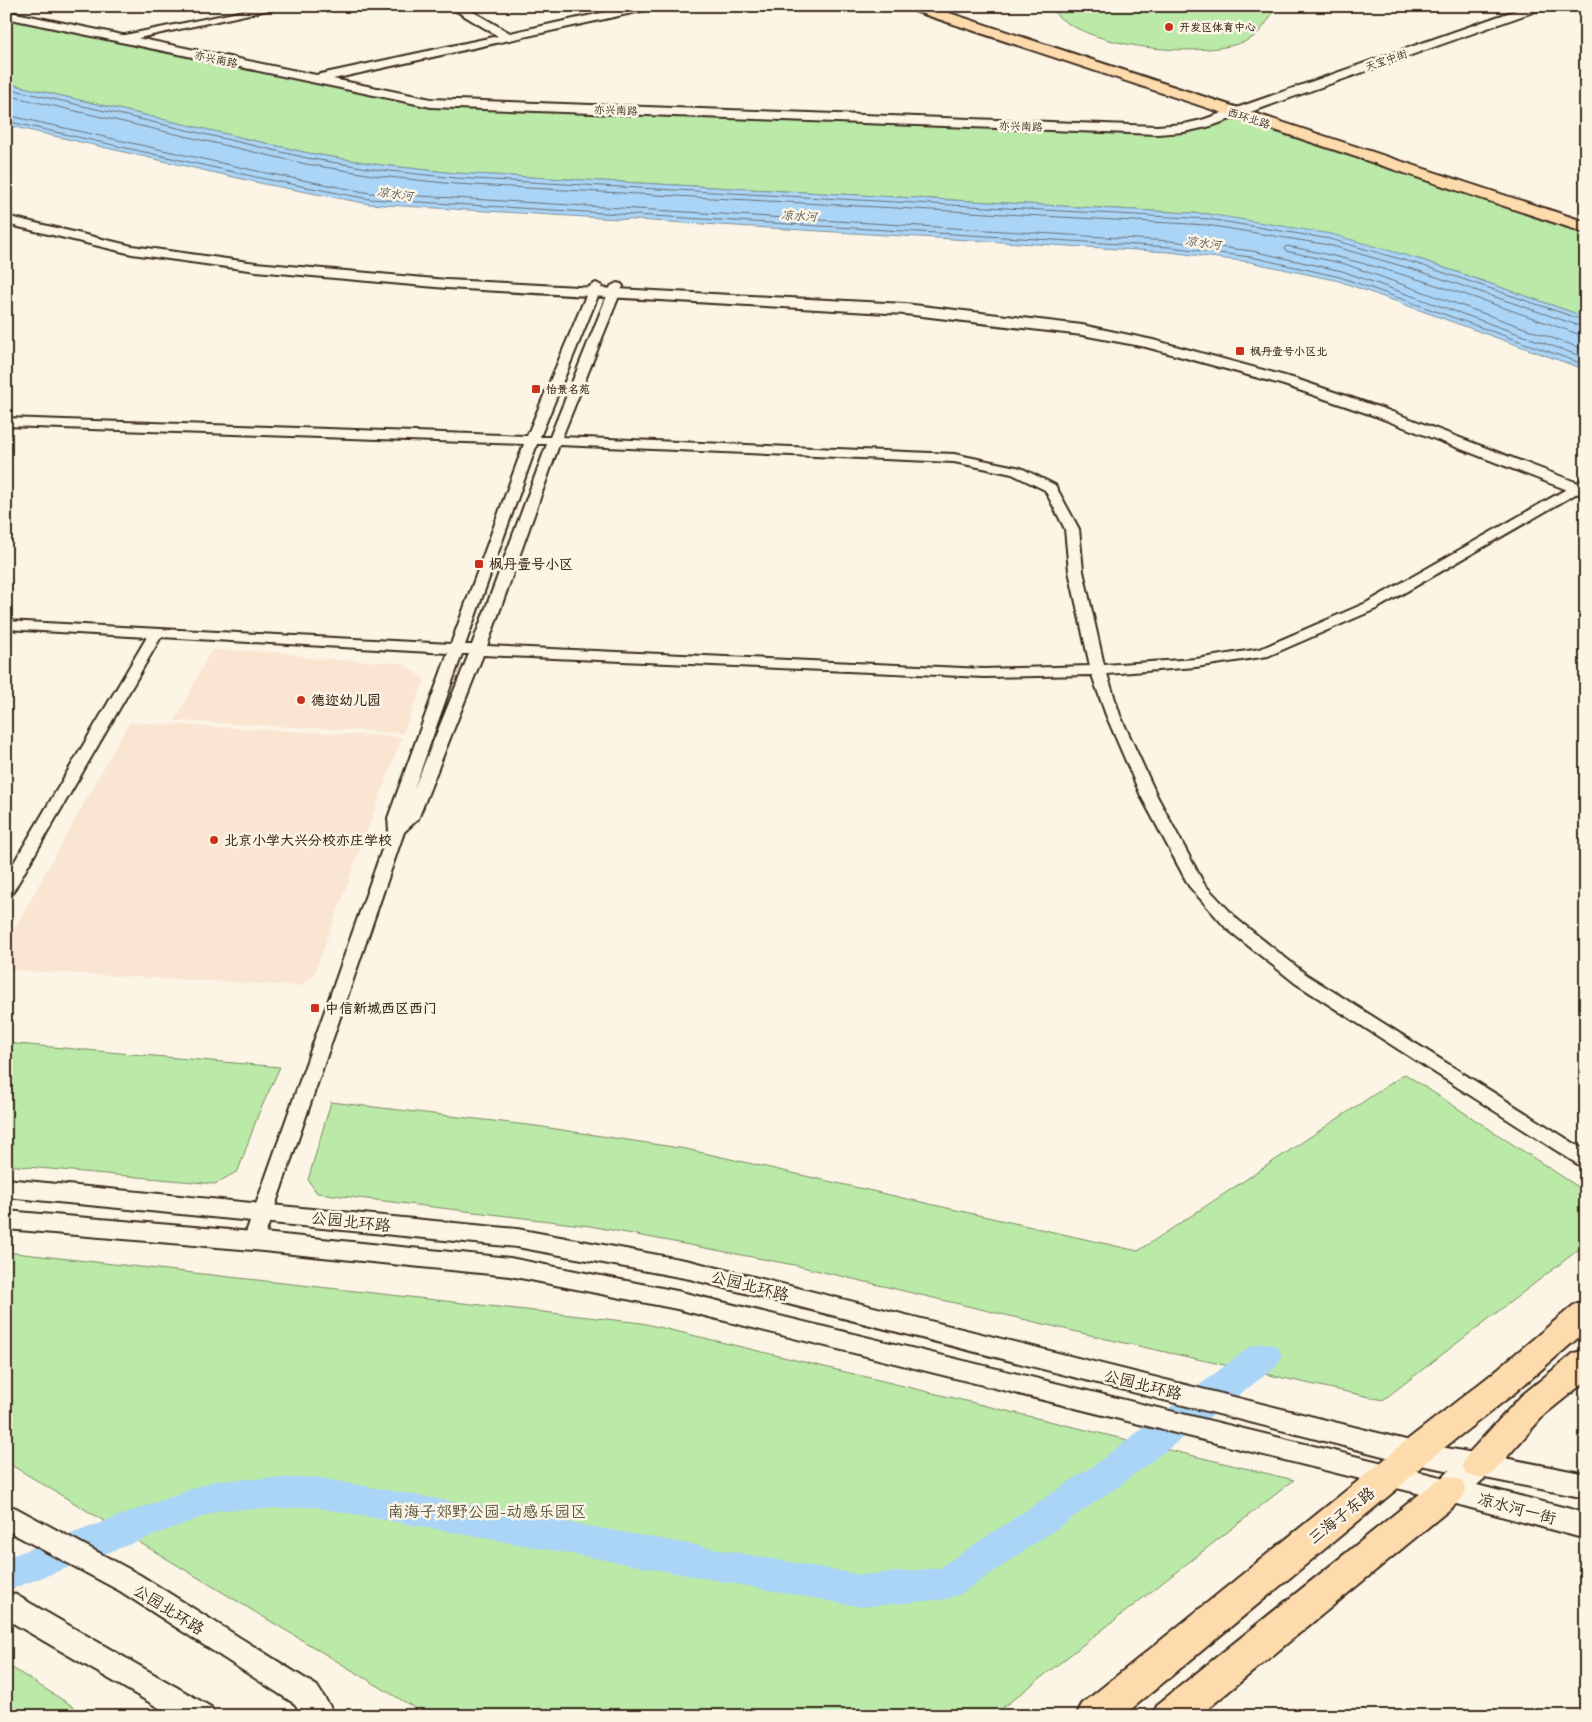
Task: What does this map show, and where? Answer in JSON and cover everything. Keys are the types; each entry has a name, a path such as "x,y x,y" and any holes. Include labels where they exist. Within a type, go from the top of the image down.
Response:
{"main road":[{"name":"西环北路","path":"913,6 1586,228"},
{"name":"西环北路","path":"942,6 1586,217"},
{"name":"三海子东路","path":"1095,1716 1500,1386 1586,1312"},
{"path":"1171,1716 1479,1465 1533,1405 1586,1362"},
{"path":"1479,1465 1586,1486"},
{"name":"凉水河一街","path":"1449,1490 1586,1526"}],"street":[{"path":"120,39 282,6"},
{"path":"454,6 509,37"},
{"path":"312,79 650,6"},
{"name":"天宝中街","path":"1232,112 1540,6"},
{"name":"亦兴南路","path":"6,14 431,103 1157,130 1184,128 1206,123 1232,112"},
{"path":"6,211 32,222 132,250 256,267 447,284 615,290 904,308 1034,324 1148,343 1257,372 1372,410 1583,485"},
{"path":"6,220 32,222"},
{"path":"6,236 32,222"},
{"path":"254,1241 397,830 396,818 532,440 595,289"},
{"path":"397,830 410,819 478,650 554,442 615,290"},
{"path":"6,422 532,440 954,458 1016,471 1050,488 1072,528 1076,571 1098,670 1113,715 1149,796 1197,886 1232,924 1301,979 1586,1160"},
{"path":"6,625 457,649 984,672 1098,670 1196,663 1263,653 1372,606 1583,485"},
{"path":"6,890 156,633"},
{"name":"公园北环路","path":"6,1188 516,1238 670,1267 1154,1386 1283,1420 1402,1464 1449,1490"},
{"name":"公园北环路","path":"6,1220 254,1241 510,1267 677,1300 1255,1441 1402,1464 1479,1465"},
{"name":"公园北环路","path":"8,1517 130,1583 306,1694 321,1716"},
{"path":"18,1611 200,1716"}],"shaded area":[{"name":"德迩幼儿园","path":"211,650 281,652 309,658 402,663 425,679 403,733 175,721"},
{"name":"北京小学大兴分校亦庄学校","path":"129,722 402,737 313,977 300,986 6,970 6,944"}],"green space":[{"name":"开发区体育中心","path":"1049,6 1272,6 1273,11 1264,26 1252,38 1233,45 1207,49 1177,50 1145,47 1086,33 1064,21"},
{"path":"6,17 435,106 1140,134 1188,131 1239,119 1586,234 1586,317 1422,260 1208,214 455,173 381,165 308,153 6,83"},
{"path":"6,1043 280,1067 258,1115 238,1171 215,1184 6,1165"},
{"path":"1405,1074 1586,1192 1586,1244 1383,1400 1111,1340 794,1265 590,1226 317,1193 308,1180 331,1102 536,1126 686,1149 1138,1251"},
{"name":"南海子郊野公园-动感乐园区","path":"6,1252 642,1323 1294,1480 992,1716 421,1716 418,1710 6,1462"},
{"path":"6,1664 88,1716 6,1716"}],"water":[{"name":"凉水河","path":"6,83 308,153 381,165 455,173 1208,214 1331,234 1422,260 1586,317 1586,370 1339,281 1250,262 1169,252 369,204 264,184 6,125"}],"waterway":[{"path":"6,1575 219,1495 314,1492 862,1591 947,1583 1106,1476 1264,1356"}],"place":[{"name":"开发区体育中心","path":"1169,27"},
{"name":"枫丹壹号小区北","path":"1240,351"},
{"name":"怡景名苑","path":"536,389"},
{"name":"枫丹壹号小区","path":"479,564"},
{"name":"德迩幼儿园","path":"301,700"},
{"name":"北京小学大兴分校亦庄学校","path":"214,840"},
{"name":"中信新城西区西门","path":"315,1008"}]}
